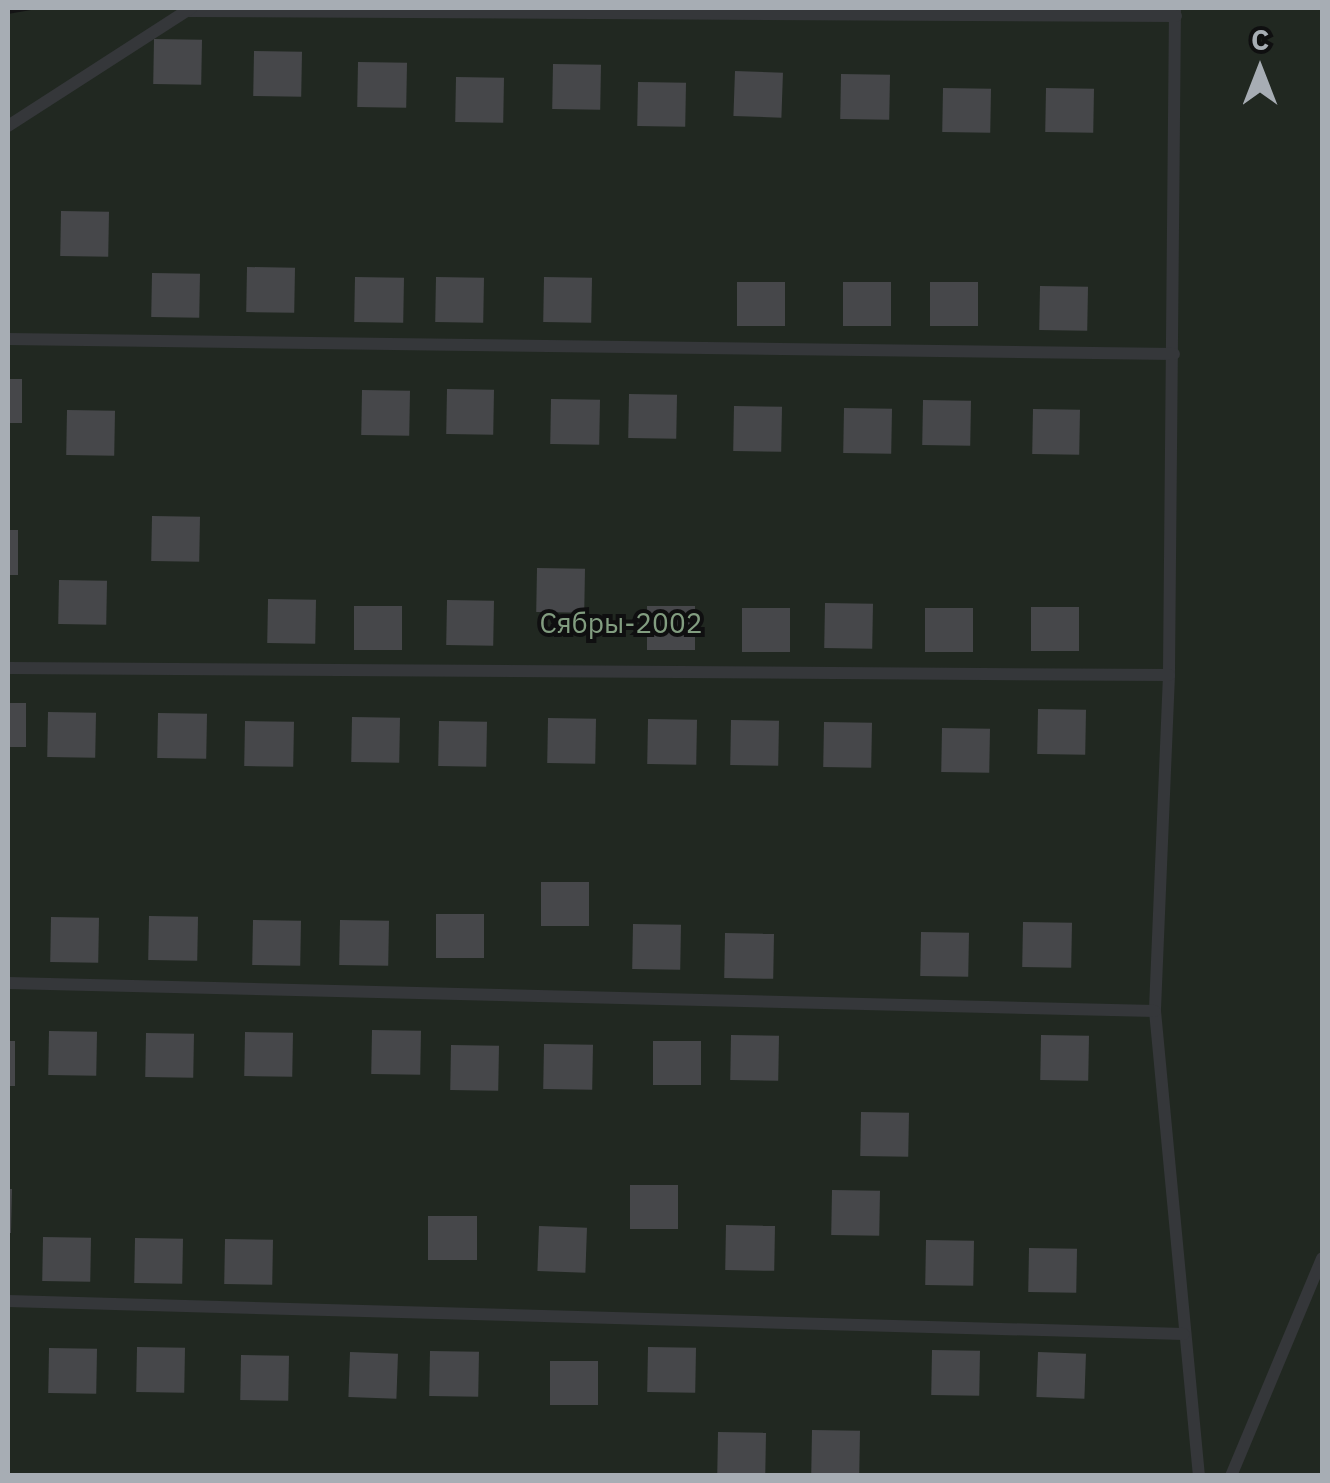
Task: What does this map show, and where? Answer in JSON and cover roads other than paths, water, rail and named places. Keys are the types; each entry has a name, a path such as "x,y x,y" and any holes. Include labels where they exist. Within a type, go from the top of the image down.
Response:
{"lane":[{"path":"8,126 190,10 1176,12 1169,675 1154,1012 1199,1476"},
{"path":"8,339 1174,354"},
{"path":"8,668 1169,675"},
{"path":"8,983 1154,1012"},
{"path":"1231,1476 1317,1300 1322,1258"},
{"path":"8,1300 1184,1334"}],"park label":[{"name":"Сябры-2002","path":"621,623"}]}
